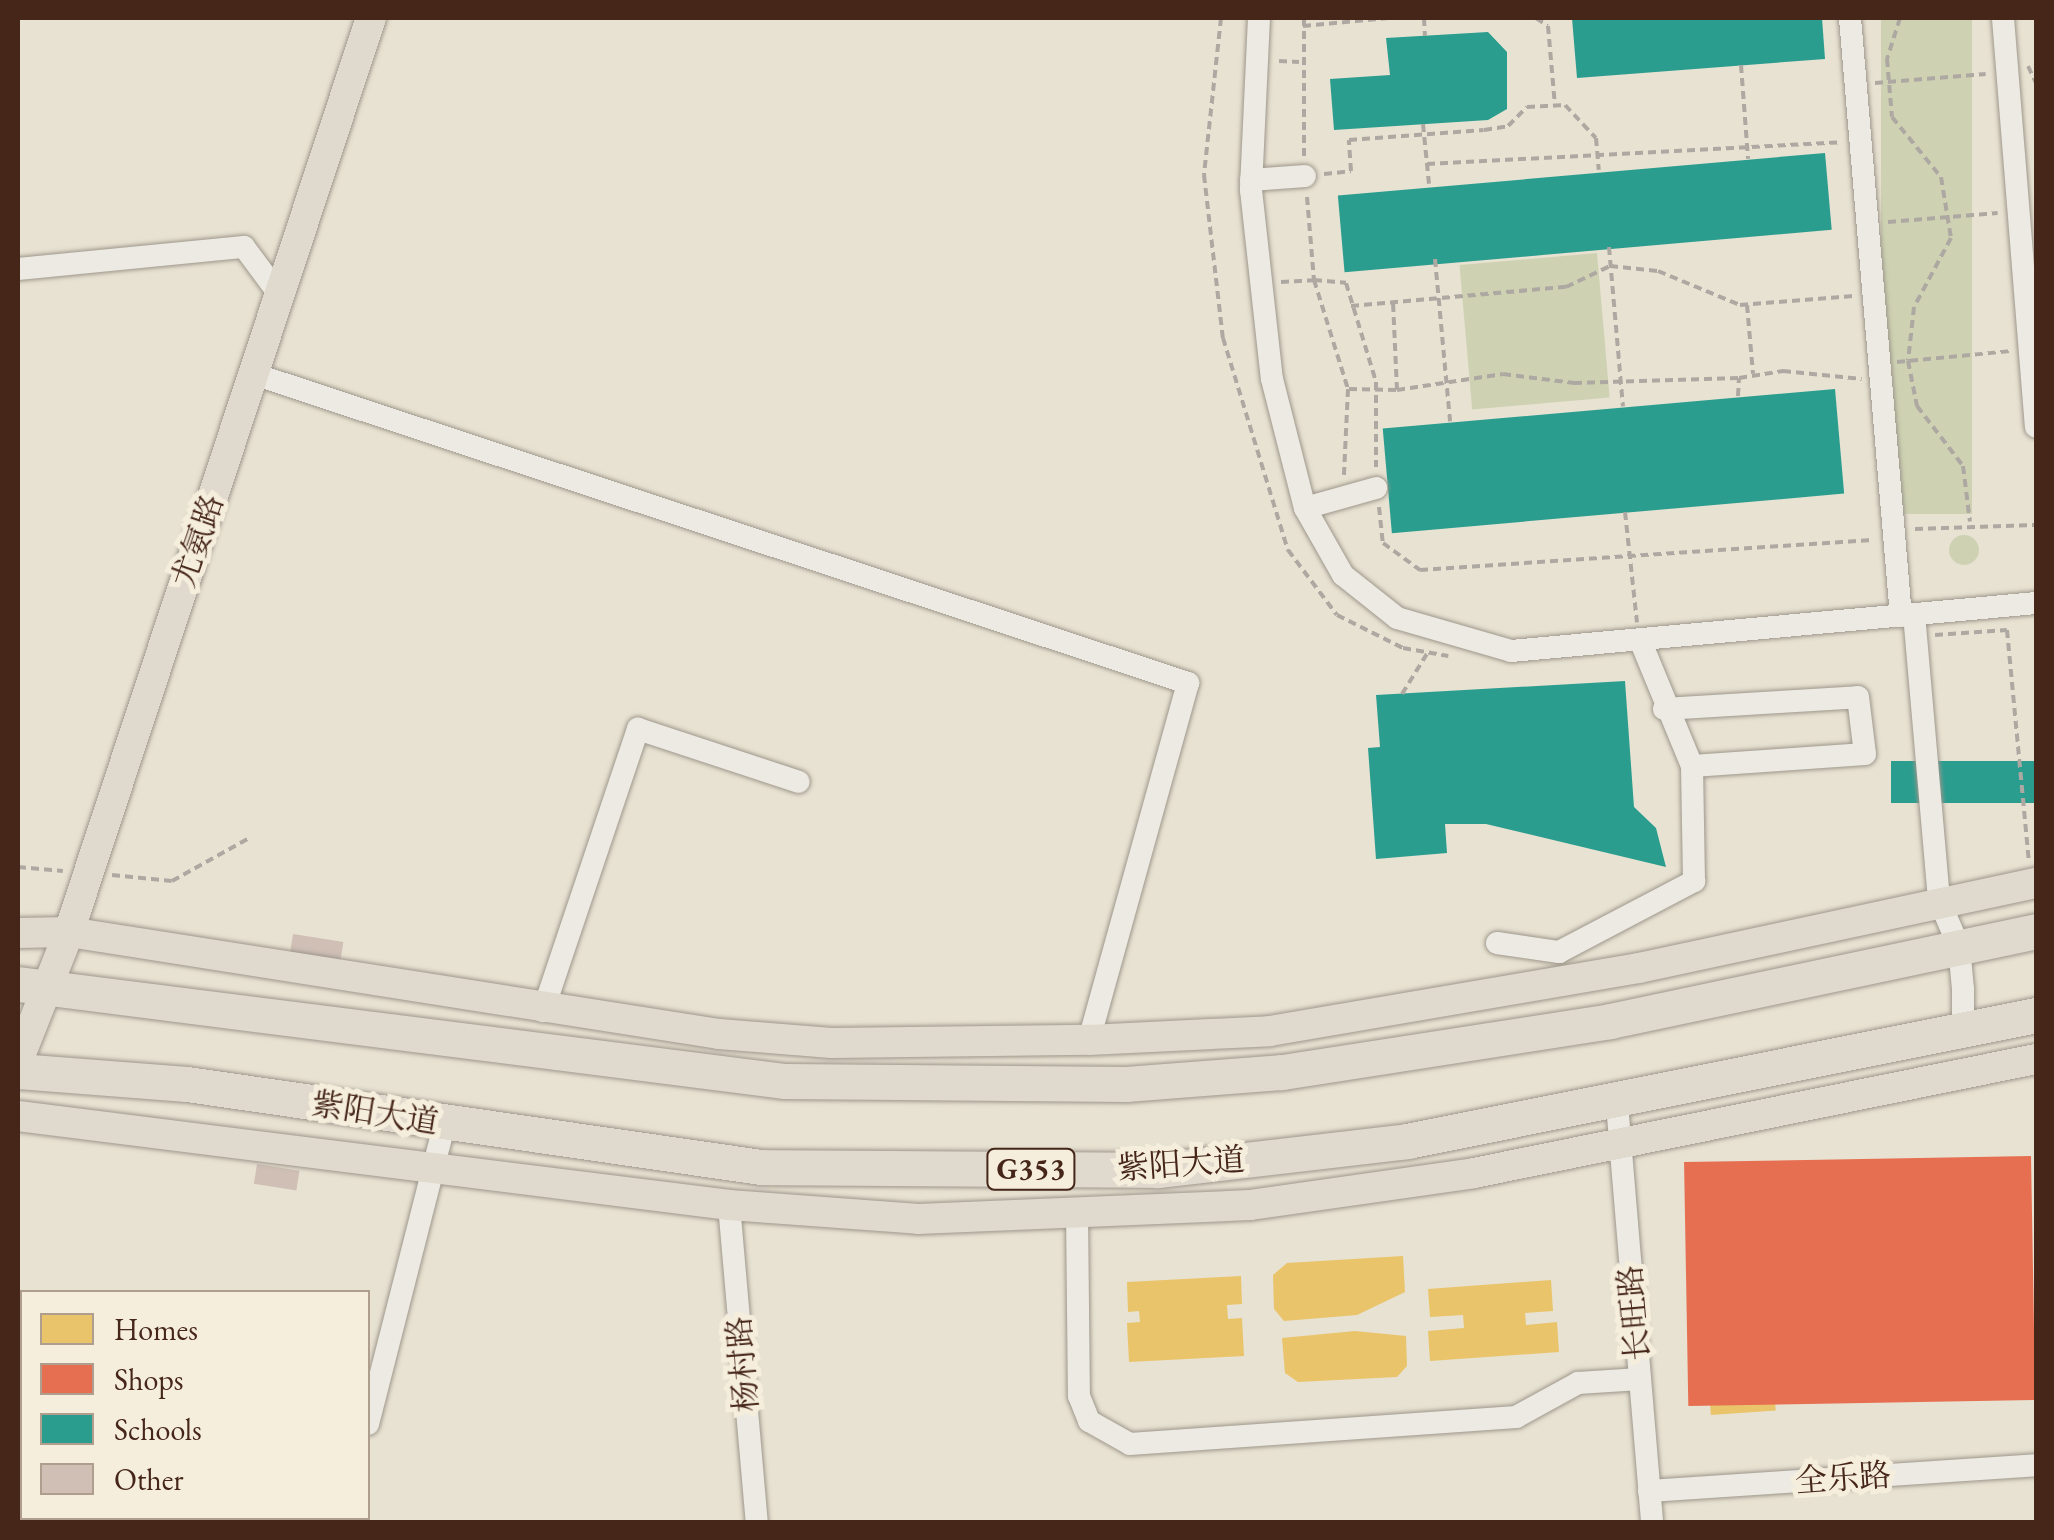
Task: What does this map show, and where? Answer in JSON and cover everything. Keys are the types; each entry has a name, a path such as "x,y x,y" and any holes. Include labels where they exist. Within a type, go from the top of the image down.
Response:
{"highway":[{"path":"32,985 785,1081 1126,1084 1419,1053 2036,931"},
{"name":"紫阳大道","path":"18,1071 187,1084 761,1167 1158,1170 1407,1141 1617,1104 2036,1015"}],"main road":[{"name":"尤氨路","path":"18,1061 32,985 69,932 371,18"},
{"path":"18,933 69,932 543,1011 832,1044 1088,1040 1270,1031 1639,968 1939,900 2034,884"},
{"path":"18,1116 728,1205 918,1219 1250,1205 1620,1146 2036,1059"}],"street":[{"path":"1258,18 1251,180 1272,379 1305,508 1343,576 1396,618 1511,651 1910,622 2036,603"},
{"path":"1850,18 1895,538 1910,622 1939,900 1959,947 1963,1021 1938,1036"},
{"path":"2003,18 2019,211 2029,239 2030,350 2036,427"},
{"path":"1251,180 1305,176"},
{"path":"18,269 244,247 280,294"},
{"path":"254,374 1188,684 1088,1040"},
{"path":"1305,508 1376,488"},
{"path":"1497,943 1559,952 1694,881 1692,766 1664,708 1640,640"},
{"path":"1664,708 1858,697 1865,754 1692,766"},
{"path":"543,1011 638,729 799,782"},
{"name":"长旺路","path":"1617,1104 1652,1522"},
{"path":"370,1416 444,1124"},
{"name":"杨村路","path":"728,1205 757,1522"},
{"path":"1077,1212 1079,1396 1089,1420 1130,1444 1516,1416 1578,1384 1640,1379"},
{"name":"全乐路","path":"1649,1490 2036,1465"}],"path":[{"path":"1221,18 1204,175 1223,338 1282,532 1337,615 1428,652 1460,658"},
{"path":"1304,18 1305,176 1314,280 1348,389 1339,447 1348,493"},
{"path":"1303,26 1389,18"},
{"path":"1424,18 1426,36"},
{"path":"1536,18 1548,26 1555,106"},
{"path":"1900,18 1888,82 1892,117 1941,177 1950,216 1945,262 1914,307 1908,361 1917,406 1963,466 1970,523"},
{"path":"1741,65 1748,159"},
{"path":"1856,84 2008,72"},
{"path":"1305,176 1351,171 1349,140 1508,126 1527,106 1555,106 1596,138 1599,170"},
{"path":"1423,124 1428,184"},
{"path":"1426,164 1860,141"},
{"path":"1868,224 2019,211"},
{"path":"1608,247 1623,406"},
{"path":"1435,259 1450,421"},
{"path":"1350,306 1566,287 1610,266 1658,271 1747,304 1874,294"},
{"path":"1261,284 1314,280 1346,283 1376,391 1376,488 1383,543 1420,570 1895,538 1970,523 2036,525"},
{"path":"1393,303 1397,390"},
{"path":"1747,304 1753,375"},
{"path":"1348,389 1447,387 1503,374 1620,384 1881,372 1908,361 2030,350"},
{"path":"1738,396 1739,378"},
{"path":"1624,512 1640,640"},
{"path":"1910,622 2007,630 2034,884"},
{"path":"1402,694 1442,631"},
{"path":"18,867 172,881 251,837"}],"green space":[{"path":"1881,18 1972,18 1972,514 1881,514"},
{"path":"1597,253 1610,397 1472,409 1460,265"},
{"path":"1964,535 1975,539 1979,550 1975,561 1964,565 1953,561 1949,550 1953,539"}],"building: Homes":[{"path":"1760,1186 1776,1410 1711,1415 1695,1191"},
{"path":"1403,1256 1405,1292 1357,1315 1284,1321 1274,1309 1273,1275 1287,1263"},
{"path":"2017,1257 2028,1383 1920,1392 1909,1266"},
{"path":"1241,1276 1242,1304 1227,1305 1228,1319 1242,1318 1244,1356 1129,1362 1127,1323 1140,1322 1139,1311 1128,1312 1127,1282"},
{"path":"1551,1280 1553,1311 1525,1313 1526,1325 1557,1322 1559,1352 1430,1361 1428,1331 1464,1328 1463,1315 1430,1317 1428,1289"},
{"path":"1355,1331 1406,1336 1407,1366 1397,1377 1298,1382 1285,1373 1282,1338"}],"building: Shops":[{"path":"2031,1156 2035,1400 1688,1406 1684,1162"}],"building: Schools":[{"path":"1572,18 1822,18 1825,59 1577,78"},
{"path":"1488,32 1507,52 1507,109 1488,120 1334,130 1330,79 1390,75 1386,38"},
{"path":"1825,153 1832,230 1345,272 1338,196"},
{"path":"1835,389 1844,494 1392,533 1383,429"},
{"path":"1625,681 1634,807 1656,828 1666,867 1486,824 1445,824 1447,853 1376,859 1368,748 1380,747 1376,695"},
{"path":"1891,761 2036,761 2036,803 1891,803"}],"building: Other":[{"path":"293,934 343,942 340,961 290,953"},
{"path":"257,1164 299,1171 296,1190 254,1184"}]}
